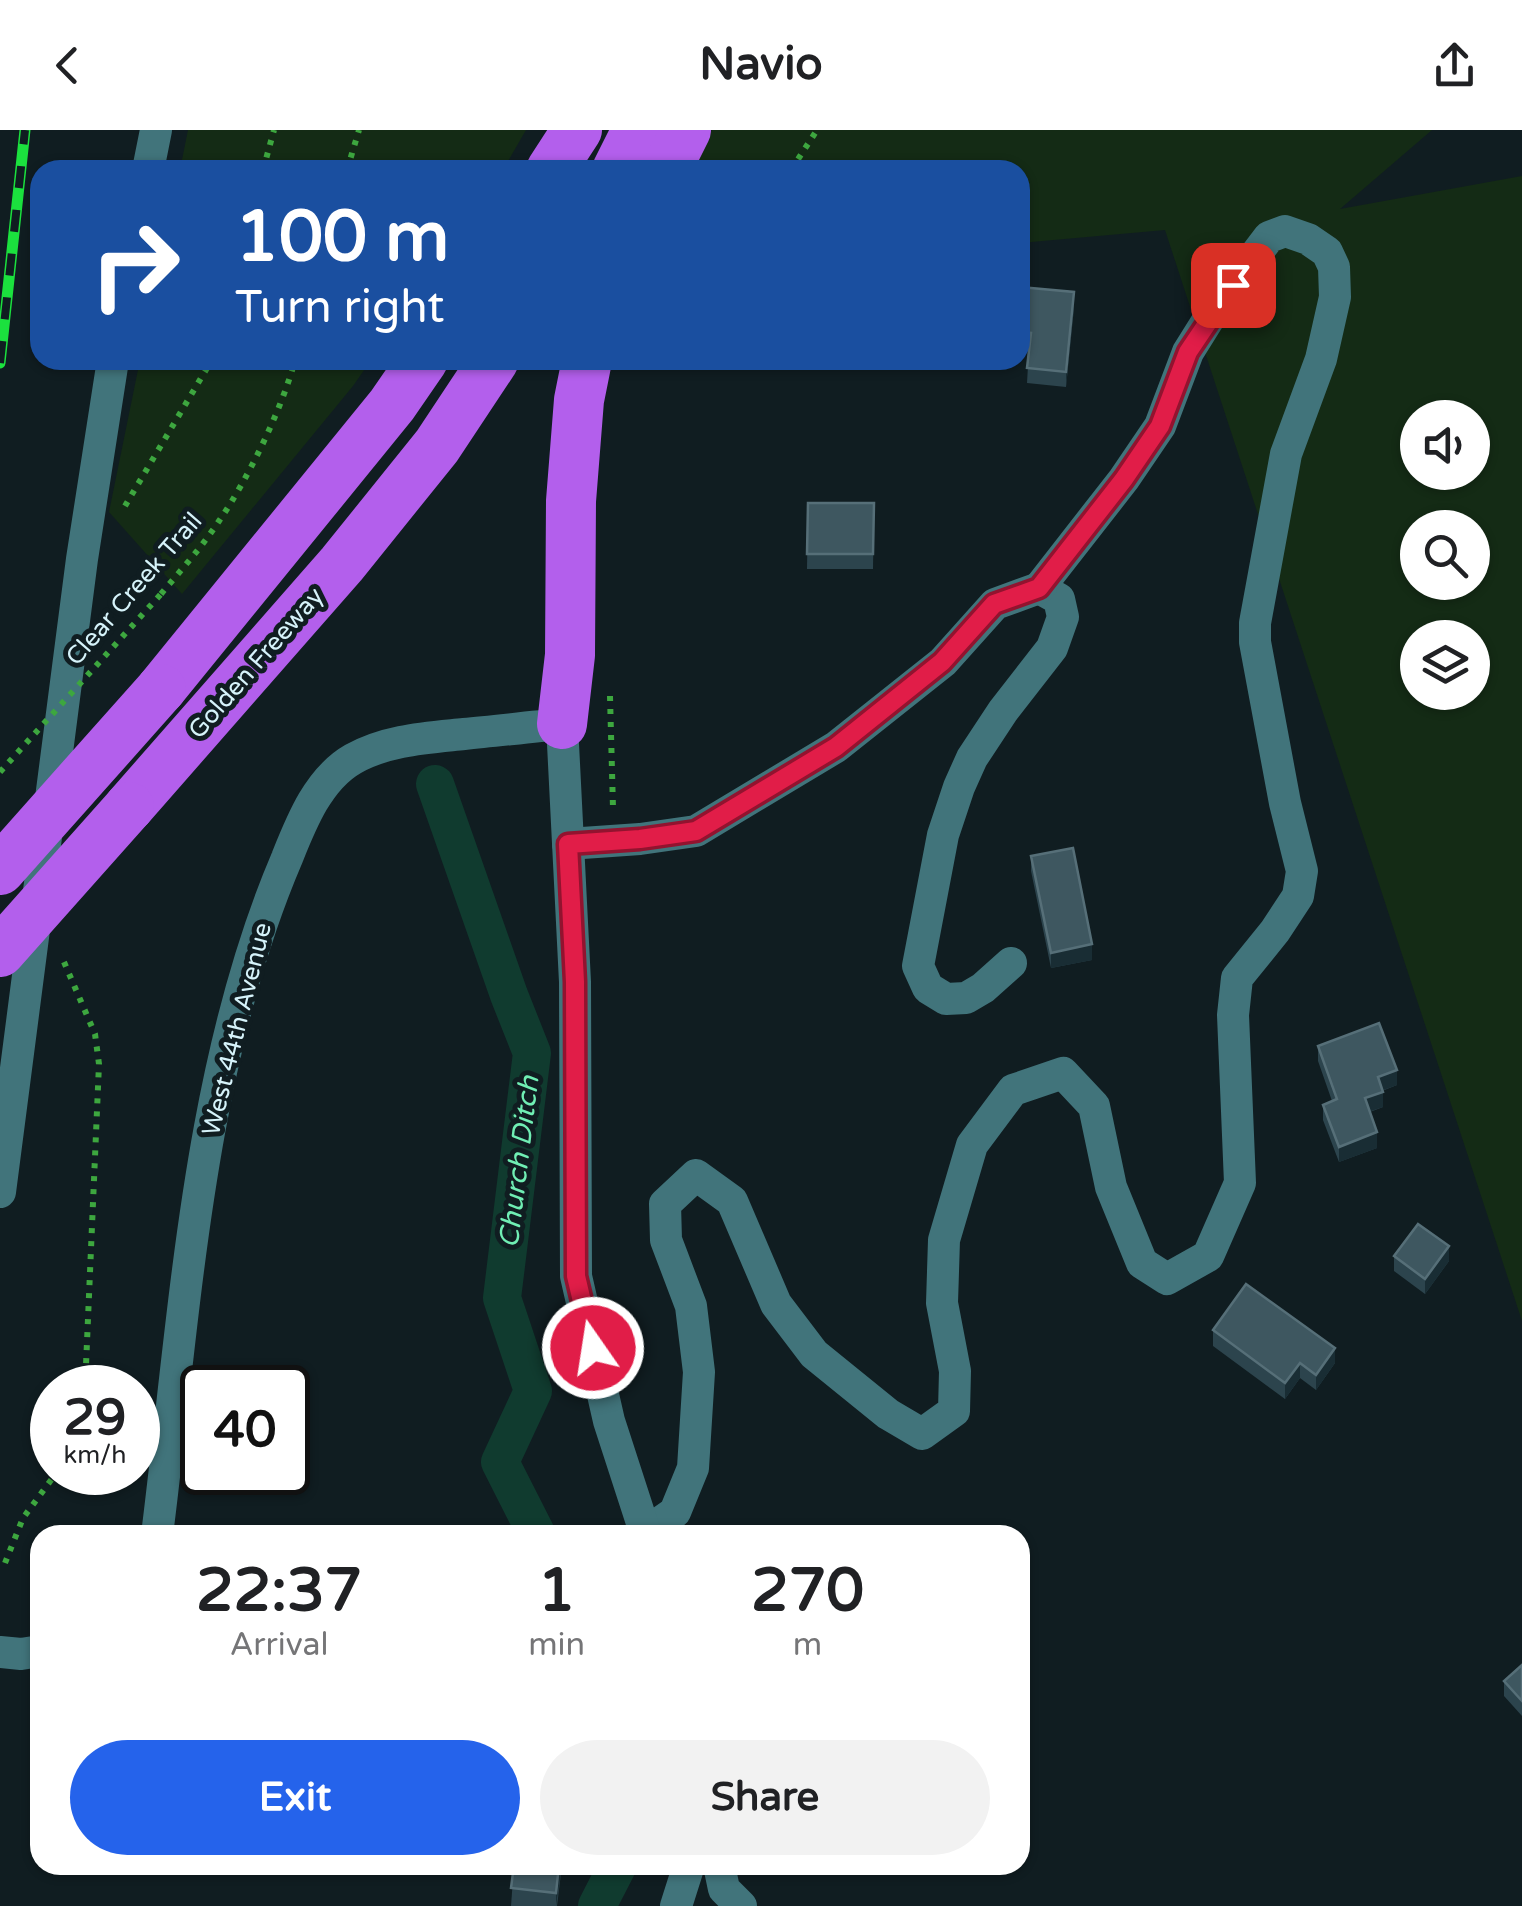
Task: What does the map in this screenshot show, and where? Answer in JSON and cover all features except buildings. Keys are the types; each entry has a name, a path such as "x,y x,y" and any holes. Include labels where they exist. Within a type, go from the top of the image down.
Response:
{"highway":[{"path":"558,160 577,130"},
{"path":"622,160 637,130"},
{"path":"671,160 686,130"},
{"path":"0,870 161,689 392,406 416,370"},
{"name":"Golden Freeway","path":"0,952 342,564 437,446 487,370"},
{"path":"562,724 570,655 570,501 579,400 586,370"}],"street":[{"path":"150,160 156,130"},
{"path":"568,844 696,831 836,747 942,662 994,604 1039,588 1160,426 1188,352 1218,304 1270,237 1284,230 1308,238 1328,252 1334,266 1335,297 1321,359 1286,454 1255,623 1255,642 1285,803 1302,871 1298,896 1237,978 1232,1015 1240,1183 1208,1256 1167,1279 1142,1263 1111,1187 1094,1106 1063,1073 1013,1090 972,1146 944,1240 942,1302 955,1371 954,1411 922,1434 888,1414 814,1354 776,1304 732,1202 696,1175 665,1204 666,1240 690,1306 699,1372 692,1468 675,1512 657,1525"},
{"path":"0,1192 79,579 111,370"},
{"path":"1010,963 984,988 966,998 946,999 928,988 918,966 943,835 959,788 972,758 1052,648 1063,617 1059,598 1039,588"},
{"path":"562,724 575,982 576,1276 609,1421 642,1525"},
{"name":"West 44th Avenue","path":"158,1525 190,1258 215,1103 248,962 301,824 322,787 352,760 398,742 562,724"},
{"path":"0,1652 30,1653"},
{"path":"676,1906 687,1875"},
{"path":"721,1875 724,1890 741,1906"}],"path":[{"path":"266,160 274,130"},
{"path":"350,160 359,130"},
{"path":"798,160 817,130"},
{"name":"Clear Creek Trail","path":"0,772 160,594 219,522 246,476 292,370"},
{"path":"5,1562 24,1518 40,1495"}],"green space":[{"path":"188,130 526,130 509,160 182,160"},
{"path":"712,130 1432,130 1340,209 1522,176 1522,1321 1165,230 1030,242 1030,160 696,160"},
{"path":"138,370 364,370 182,594 109,512"}],"waterway":[{"name":"Church Ditch","path":"435,784 532,1053 502,1298 533,1391 500,1462 532,1525"},
{"name":"Church Ditch","path":"597,1906 613,1875"}],"railway":[{"path":"0,363 25,130"}],"route":[{"path":"593,1348 576,1276 575,982 568,844 696,831 836,747 942,662 994,604 1039,588 1160,426 1188,352 1233,285"}]}
